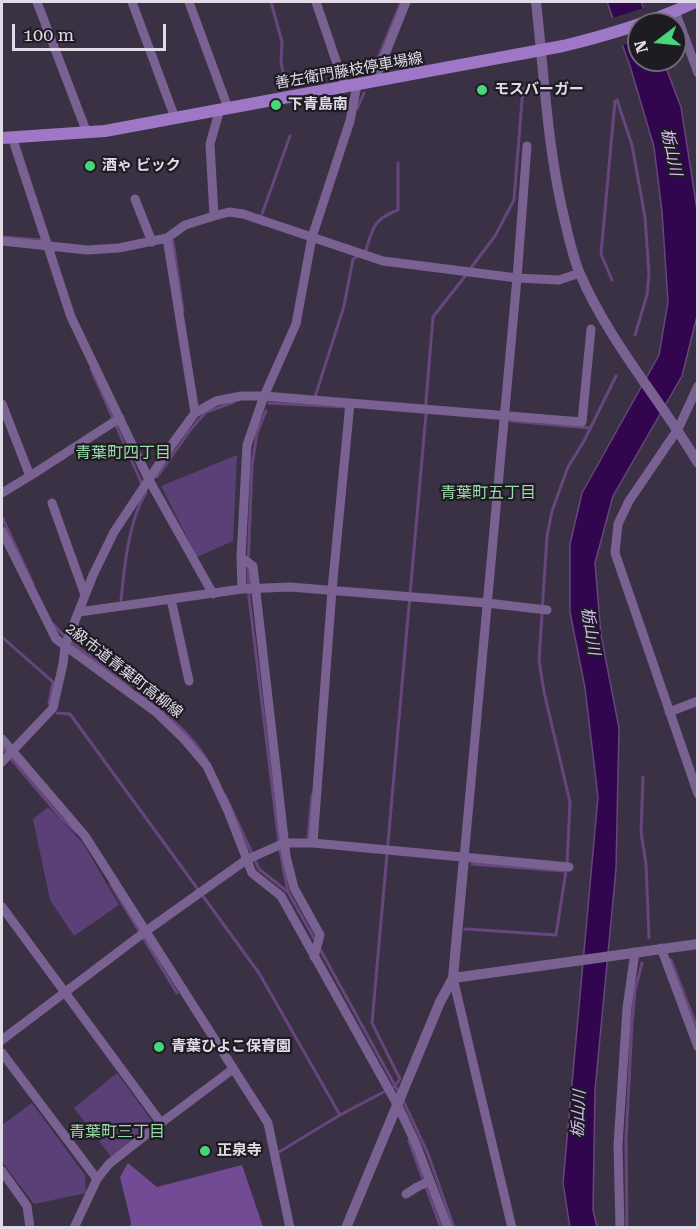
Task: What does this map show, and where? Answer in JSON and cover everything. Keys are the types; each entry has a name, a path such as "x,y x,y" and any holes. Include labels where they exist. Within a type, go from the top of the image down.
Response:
{"main road":[{"name":"善左衛門藤枝停車場線","path":"7,137 87,133 541,50 603,35 695,2"}],"street":[{"path":"37,2 87,133"},
{"path":"132,2 175,118"},
{"path":"189,2 224,109 210,144 214,216"},
{"path":"242,589 241,557 247,445 264,396 296,324 312,237 350,121 351,86 316,2"},
{"path":"374,82 406,2"},
{"path":"536,2 556,184 568,238 580,273 603,320 678,429 698,463"},
{"path":"675,11 698,73"},
{"path":"7,137 48,244 71,317 149,480 213,594"},
{"path":"512,1227 453,978 527,146"},
{"path":"135,199 152,242"},
{"path":"2,241 48,244 87,250 118,248 167,238 185,225 229,212 243,214 383,261 517,278 558,280 580,273"},
{"path":"167,238 195,413"},
{"path":"2,761 53,708 65,646 114,532 195,413 216,401 241,396 264,396 582,422 591,329"},
{"path":"698,386 678,429 629,501 618,524 615,553 698,794"},
{"path":"313,843 332,590 350,403"},
{"path":"2,404 30,476"},
{"path":"2,493 120,418"},
{"path":"52,503 85,595"},
{"name":"2級市道青葉町高柳線","path":"2,531 56,639 156,712 184,739 207,766 252,873 281,896 398,1106 416,1144 448,1227"},
{"path":"241,557 253,566 280,845 294,888 320,935 314,957"},
{"path":"79,612 242,589 290,587 547,610"},
{"path":"171,599 189,681"},
{"path":"669,712 698,702"},
{"path":"2,739 85,836 268,1123 290,1227"},
{"path":"2,1040 196,895 246,860 280,845 313,843 569,867"},
{"path":"2,907 160,1123"},
{"path":"453,978 698,944"},
{"path":"661,948 698,1047"},
{"path":"621,1227 618,1145 631,953"},
{"path":"346,1227 440,1002 453,978"},
{"path":"2,1053 97,1179"},
{"path":"74,1227 97,1179 110,1164 160,1123 233,1069"},
{"path":"2,1171 27,1206 30,1227"},
{"path":"406,1194 430,1181"}],"shaded area":[{"path":"237,455 233,541 197,557 161,486"},
{"path":"48,807 83,843 119,905 74,936 50,900 33,819"},
{"path":"117,1073 154,1124 112,1158 74,1108"},
{"path":"32,1103 85,1175 86,1193 34,1204 2,1162 2,1125"},
{"path":"128,1163 157,1187 242,1165 263,1227 130,1227 131,1222 120,1177"}],"water":[{"path":"607,2 641,2 645,12 627,12 627,58"},
{"name":"栃山川","path":"632,72 668,72 681,107 697,210 697,316 682,376 613,496 595,563 601,635 619,728 616,869 595,1090 593,1210 597,1227 570,1228 563,1183 598,797 585,688 570,612 570,544 582,493 659,355 668,302 662,212 654,147"}],"pier":[{"path":"646,7 648,12 631,12"},
{"path":"627,13 627,44 620,46 610,19"}],"waterway":[{"path":"271,2 282,42 281,63 286,84"},
{"path":"372,73 401,2"},
{"path":"470,269 495,236 514,200 523,88"},
{"path":"357,109 364,93"},
{"path":"612,280 601,254 615,101 617,100 632,145 645,217 649,274 647,295 635,335"},
{"path":"262,214 290,136"},
{"path":"363,252 379,221 398,210 398,163"},
{"path":"2,237 41,240 42,243"},
{"path":"173,241 183,311"},
{"path":"315,397 344,306 353,259 358,256"},
{"path":"279,1152 340,1115 395,1086 400,1079 372,1023 433,317 466,275"},
{"path":"91,369 142,484"},
{"path":"567,865 570,802 544,692 539,660 547,536 552,511 568,467 584,441 616,376"},
{"path":"157,477 206,412 234,402"},
{"path":"269,403 346,407 346,409"},
{"path":"266,411 257,433 252,465 249,597 280,851 288,892 315,940"},
{"path":"511,421 590,428"},
{"path":"121,600 131,530 146,493 145,490"},
{"path":"2,517 33,584"},
{"path":"53,624 65,637"},
{"path":"2,637 53,682 49,703"},
{"path":"70,641 129,687"},
{"path":"137,693 176,723 193,740 207,760"},
{"path":"57,713 70,714 259,973 340,1115"},
{"path":"2,748 62,819 76,832"},
{"path":"643,777 641,832 646,864 649,938"},
{"path":"225,795 259,869 288,892"},
{"path":"308,838 312,795"},
{"path":"472,864 563,871"},
{"path":"465,929 556,935 566,871"},
{"path":"111,885 177,993"},
{"path":"320,949 399,1093"},
{"path":"671,960 698,1030"},
{"path":"627,1228 626,1140 632,1023 635,990 642,963"},
{"path":"402,1098 428,1154 454,1228"},
{"path":"409,1141 441,1228"}],"place":[{"name":"モスバーガー","path":"482,90"},
{"name":"下青島南","path":"276,105"},
{"name":"酒ゃ ビック","path":"90,166"},
{"name":"青葉ひよこ保育園","path":"159,1047"},
{"name":"正泉寺","path":"205,1151"}],"district":[{"name":"青葉町四丁目","path":"123,453"},
{"name":"青葉町五丁目","path":"488,493"},
{"name":"青葉町三丁目","path":"117,1132"}]}
